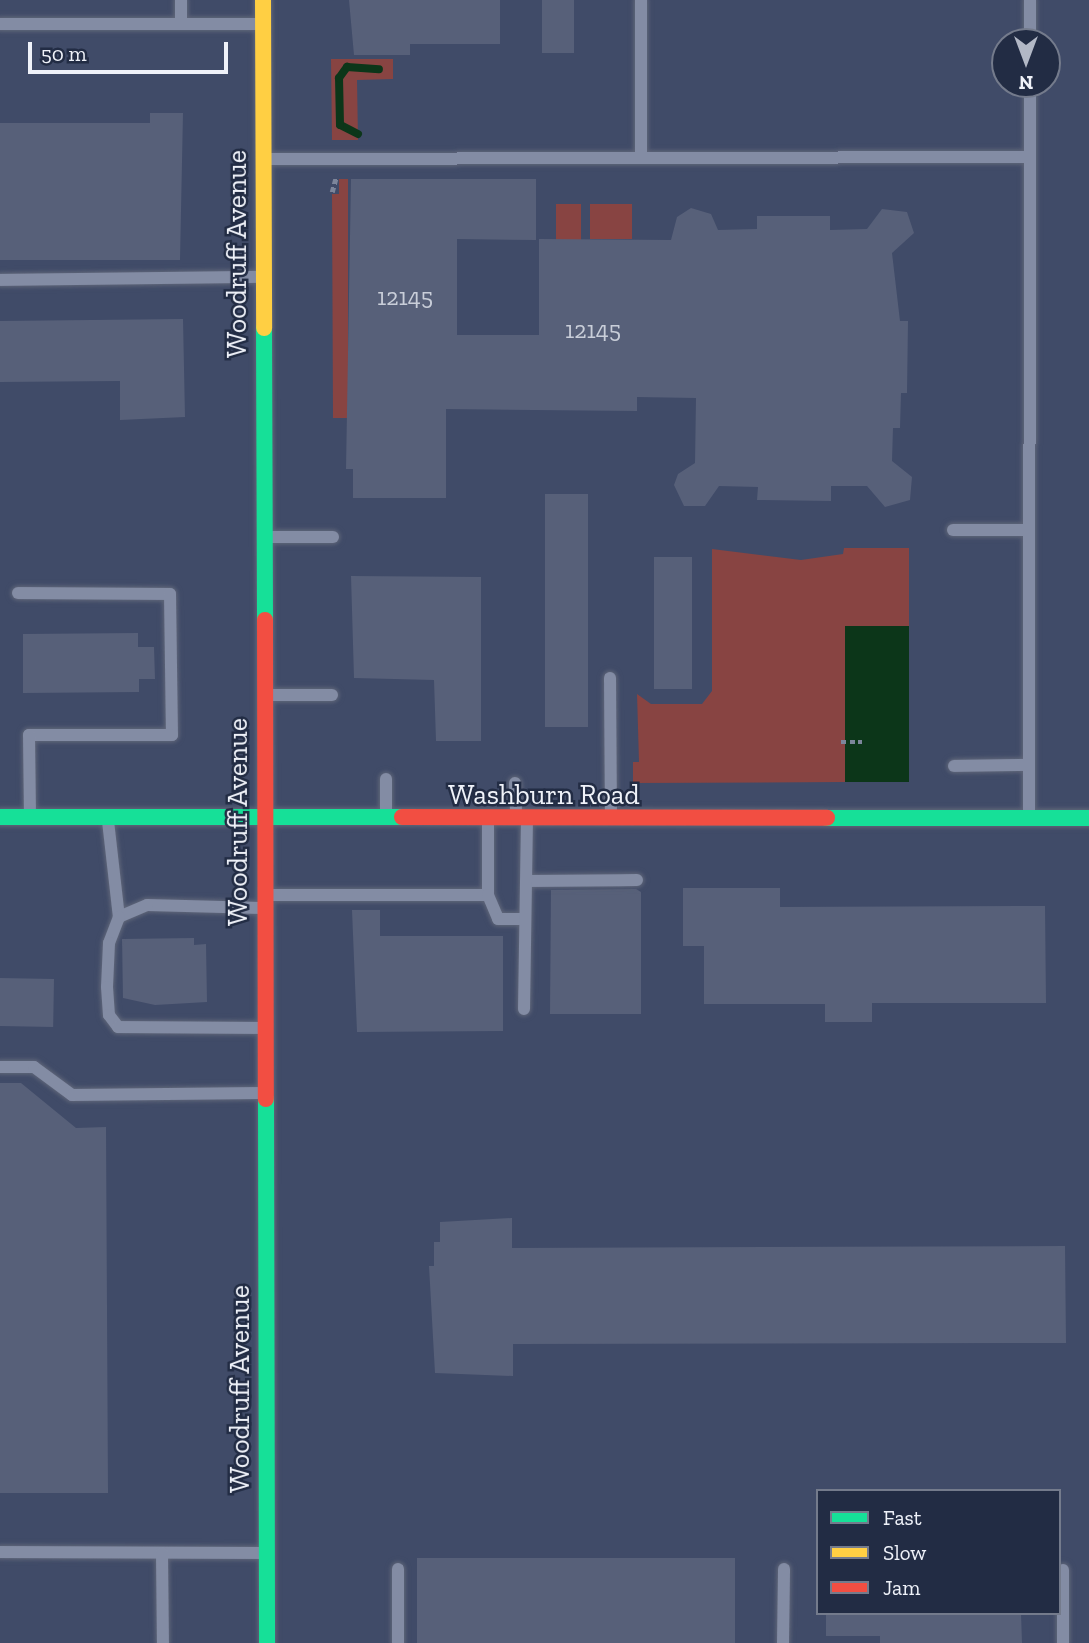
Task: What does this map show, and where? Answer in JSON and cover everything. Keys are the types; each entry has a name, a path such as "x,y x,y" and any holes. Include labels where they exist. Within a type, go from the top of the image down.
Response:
{"main road":[{"name":"Woodruff Avenue","path":"263,0 267,1643"},
{"name":"Washburn Road","path":"0,817 386,821 1089,818"}],"lane":[{"path":"181,0 181,24"},
{"path":"641,0 641,158"},
{"path":"1030,0 1030,28"},
{"path":"0,24 263,24"},
{"path":"1029,819 1030,98"},
{"path":"264,159 1030,157"},
{"path":"0,280 263,277"},
{"path":"953,530 1029,530"},
{"path":"264,537 333,537"},
{"path":"18,593 170,594 172,735 29,735 30,817"},
{"path":"610,678 611,821"},
{"path":"264,695 332,695"},
{"path":"954,766 1029,765"},
{"path":"386,779 386,821"},
{"path":"515,783 526,881 524,1009"},
{"path":"107,817 119,917 109,943 108,1015 118,1027 265,1028"},
{"path":"488,821 488,895 498,919 525,919"},
{"path":"526,881 637,880"},
{"path":"119,917 147,905 488,895"},
{"path":"0,1067 34,1067 72,1095 265,1093"},
{"path":"0,1552 267,1553"},
{"path":"162,1553 163,1643"},
{"path":"398,1569 398,1643"},
{"path":"783,1643 784,1569"},
{"path":"1063,1570 1063,1643"}],"path":[{"path":"332,192 336,177 343,176"},
{"path":"841,742 862,742"}],"shaded area":[{"path":"331,59 393,59 393,79 357,80 358,140 332,140"},
{"path":"339,179 348,179 348,418 333,418 332,194 339,194"},
{"path":"556,204 581,204 581,243 556,243"},
{"path":"590,204 632,204 632,239 590,239"},
{"path":"844,548 909,548 909,626 845,626 845,782 633,783 633,762 639,762 637,694 651,704 702,704 712,691 712,549 801,560 843,554"},
{"path":"845,626 909,626 909,782 845,782"}],"building":[{"path":"349,0 500,0 500,44 410,44 410,55 354,55"},
{"path":"542,0 574,0 574,53 542,53"},
{"path":"150,113 183,113 180,260 0,260 0,123 150,123"},
{"path":"351,179 536,179 536,240 457,239 457,335 539,335 539,239 671,240 677,217 691,208 711,214 718,230 757,229 757,216 830,216 830,230 867,229 882,209 907,212 914,233 892,253 900,321 908,321 907,393 901,393 900,428 893,428 892,461 912,477 910,500 885,507 867,486 831,486 831,501 757,500 758,487 719,486 705,506 684,506 674,485 678,474 695,463 696,398 637,397 637,411 446,409 446,498 353,498 353,469 346,469"},
{"path":"183,319 185,417 120,420 120,381 0,382 0,321"},
{"path":"545,494 588,494 588,727 545,727"},
{"path":"654,557 692,557 692,689 654,689"},
{"path":"351,576 481,577 481,741 436,741 434,680 354,678"},
{"path":"138,633 138,647 154,647 155,679 139,679 139,692 23,693 23,634"},
{"path":"683,888 780,888 780,907 1045,906 1046,1003 872,1003 872,1022 825,1022 825,1004 704,1004 704,946 683,946"},
{"path":"636,889 641,892 641,1014 550,1014 551,890"},
{"path":"352,910 380,910 380,936 503,936 503,1031 357,1032"},
{"path":"194,938 194,945 206,944 207,1002 155,1005 123,998 122,939"},
{"path":"0,978 54,979 53,1027 0,1026"},
{"path":"0,1083 21,1083 76,1128 106,1127 108,1493 0,1493"},
{"path":"512,1218 512,1248 1065,1246 1066,1343 513,1344 513,1376 435,1373 429,1266 434,1266 434,1242 440,1242 440,1222"},
{"path":"417,1558 735,1558 735,1643 417,1643"},
{"path":"826,1615 1021,1615 1022,1643 880,1643 880,1636 826,1636"}],"waterway":[{"path":"358,134 340,125 339,78 347,67 379,69"}],"traffic: fast":[{"path":"264,328 265,620"},
{"path":"0,817 402,817"},
{"path":"827,818 1089,818"},
{"path":"266,1099 267,1643"}],"traffic: slow":[{"path":"263,0 264,328"}],"traffic: jam":[{"path":"265,620 266,1099"},
{"path":"402,817 827,818"}]}
